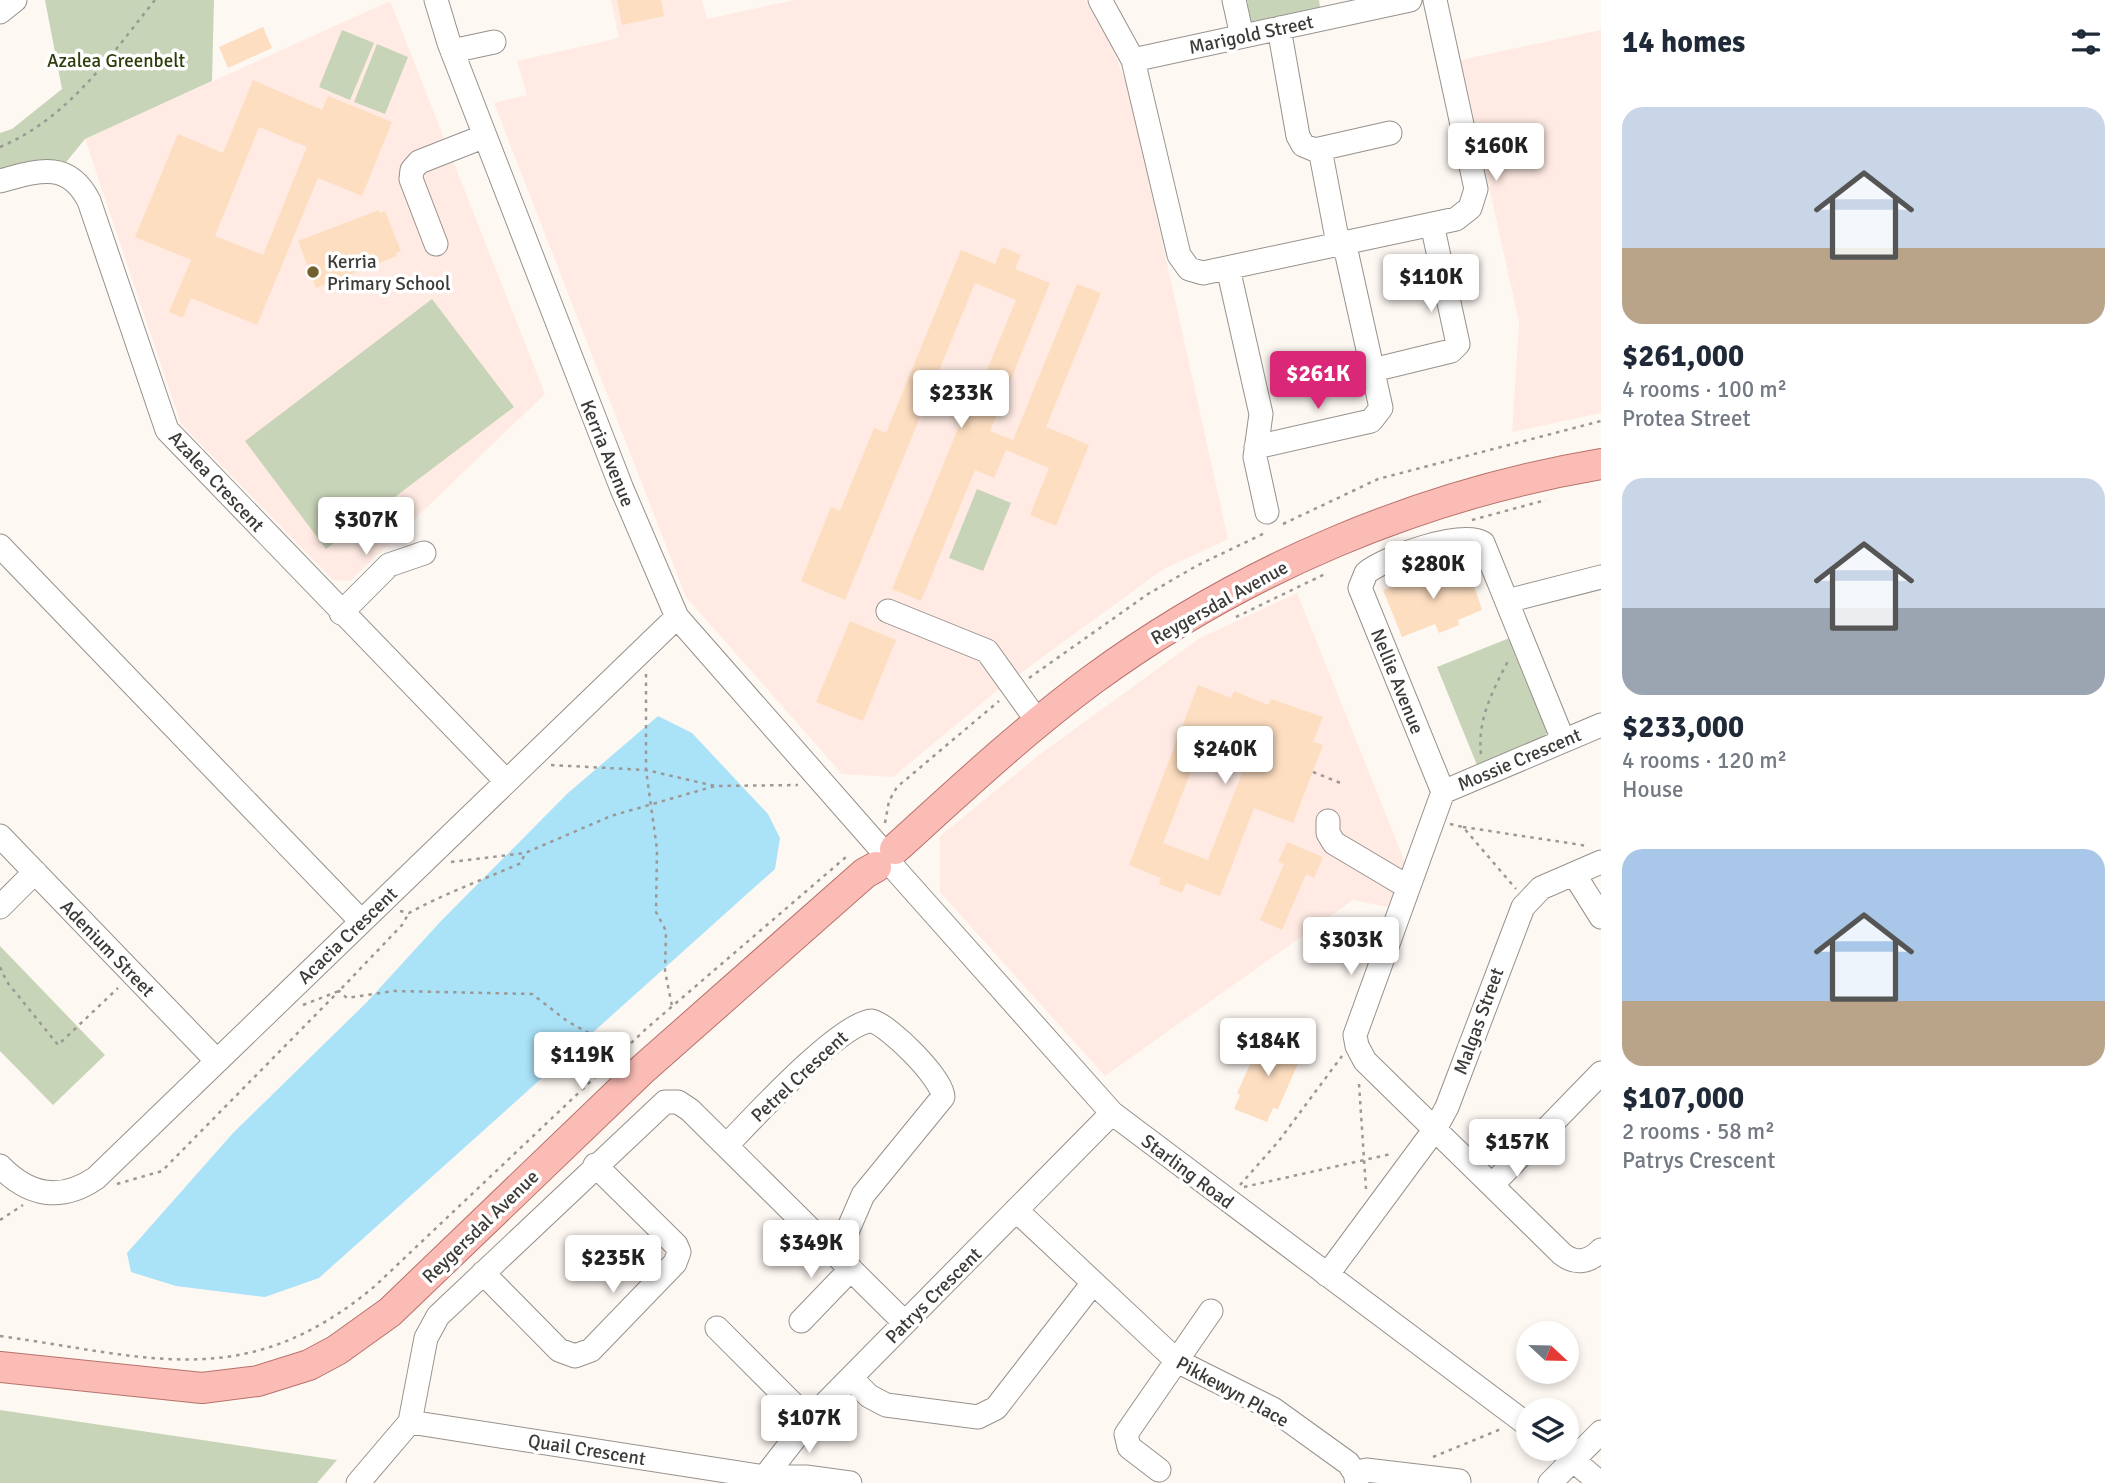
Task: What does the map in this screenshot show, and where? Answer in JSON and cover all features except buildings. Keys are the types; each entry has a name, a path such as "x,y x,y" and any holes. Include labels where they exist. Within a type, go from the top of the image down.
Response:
{"main road":[{"name":"Reygersdal Avenue","path":"0,1367 202,1388 258,1381 314,1362 355,1339 390,1312 633,1060 1090,681 1170,627 1255,579 1329,544 1453,499 1601,464"}],"street":[{"path":"0,12 15,0"},
{"name":"Kerria Avenue","path":"436,0 452,51 622,489 677,617 883,854"},
{"path":"1100,0 1133,60 1181,260 1189,269 1202,273 1456,219 1466,212 1473,203 1476,189 1435,0"},
{"path":"1234,0 1242,36"},
{"name":"Marigold Street","path":"1133,60 1279,28 1355,6 1410,0"},
{"path":"1279,28 1300,141 1306,148 1320,149 1390,133"},
{"path":"452,51 494,42"},
{"path":"436,244 411,179 412,170 419,162 485,136"},
{"path":"1256,447 1375,419 1381,408 1341,243 1336,233 1320,149"},
{"name":"Azalea Crescent","path":"0,181 49,170 65,175 80,186 89,201 167,430 506,781"},
{"path":"1373,370 1451,351 1458,344 1432,224"},
{"path":"1228,268 1261,414 1255,457 1267,512"},
{"name":"Nellie Avenue","path":"1443,792 1362,593 1361,582 1370,569 1394,558 1472,538 1483,543 1563,740"},
{"path":"0,546 369,914"},
{"path":"341,613 389,565 424,553"},
{"path":"1507,601 1601,577"},
{"path":"888,611 988,651 1038,722"},
{"name":"Acacia Crescent","path":"0,1166 19,1184 49,1194 72,1191 96,1178 677,617"},
{"name":"Mossie Crescent","path":"1361,1054 1358,1022 1443,792 1601,724"},
{"path":"1328,821 1328,833 1334,843 1408,887"},
{"name":"Adenium Street","path":"0,836 217,1060"},
{"name":"Starling Road","path":"883,854 1112,1113 1215,1179 1327,1275 1516,1416"},
{"name":"Malgas Street","path":"1327,1275 1435,1129 1447,1107 1514,925 1527,902 1542,888 1574,874 1599,855"},
{"path":"0,907 35,872"},
{"path":"1574,874 1601,917"},
{"name":"Petrel Crescent","path":"727,1145 772,1098 852,1026 872,1021 882,1025 939,1081 943,1097 863,1195 844,1262"},
{"path":"1361,1054 1567,1257 1584,1261 1601,1250"},
{"path":"1492,1185 1601,1073"},
{"path":"371,1478 410,1422 430,1328 438,1316 665,1102 685,1105 905,1323"},
{"name":"Patrys Crescent","path":"762,1480 808,1420 1112,1113"},
{"path":"484,1273 559,1350 575,1356 591,1350 675,1264 679,1252 676,1245 596,1165"},
{"name":"Pikkewyn Place","path":"1016,1210 1177,1361 1273,1409 1348,1463 1356,1478"},
{"path":"802,1321 844,1262"},
{"path":"850,1378 869,1396 886,1405 978,1417 987,1415 996,1408 1093,1283"},
{"path":"1158,1470 1129,1447 1125,1437 1211,1311"},
{"path":"717,1328 808,1420"},
{"name":"Quail Crescent","path":"410,1422 762,1480 806,1477 850,1483"},
{"path":"1579,1446 1601,1432"},
{"path":"1550,1483 1563,1461"},
{"path":"1575,1461 1600,1483"},
{"path":"1356,1478 1366,1470 1459,1481"}],"path":[{"path":"0,147 22,138 46,121 87,85 155,0"},
{"path":"1487,772 1480,743 1486,709 1512,654 1524,643"},
{"path":"635,656 646,673 646,770 653,804 657,849 656,912 666,930 668,949 665,971 672,1006"},
{"path":"527,761 646,770 715,786 800,785 811,771"},
{"path":"1312,772 1343,783"},
{"path":"429,855 445,863 525,853 611,816 715,786"},
{"path":"1433,820 1599,855"},
{"path":"1463,827 1527,902"},
{"path":"369,914 409,913 437,897 521,863 525,853"},
{"path":"0,1336 184,1360 231,1358 295,1340 345,1311 633,1060 672,1006 883,854"},
{"path":"96,1178 101,1184 124,1184 162,1171 339,991 402,925 409,913"},
{"path":"0,967 7,982 58,1045 133,974"},
{"path":"339,991 347,998 394,991 532,994 567,1021 633,1060"},
{"path":"277,1002 285,1008 317,1002 339,991"},
{"path":"1377,1208 1368,1200 1365,1159 1358,1079 1361,1054 1346,1051 1248,1180 1234,1189 1365,1159 1402,1152 1413,1158"},
{"path":"1426,1477 1433,1456 1516,1424"}],"shaded area":[{"path":"611,0 702,0 707,19 794,0 1085,0 1112,47 1129,92 1228,539 1162,570 999,689 893,777 842,774 686,597 494,103 527,95 517,61 619,38"},
{"name":"Kerria Primary School","path":"390,1 545,394 350,581 333,580 181,424 85,139"},
{"path":"1601,30 1601,413 1512,432 1519,322 1461,60"},
{"path":"1297,593 1405,862 1388,907 1353,900 1105,1076 940,892 940,836 1039,755 1200,638"}],"green space":[{"name":"Azalea Greenbelt","path":"45,0 214,0 212,81 85,139 63,166 0,175 0,133 12,129 62,89"},
{"path":"1247,0 1319,0 1320,7 1251,22"},
{"path":"342,30 374,43 350,100 319,87"},
{"path":"377,44 408,57 385,114 354,102"},
{"path":"432,299 514,407 326,549 245,441"},
{"path":"977,489 1011,503 983,571 949,558"},
{"path":"1512,637 1548,733 1537,741 1477,765 1437,667"},
{"path":"0,946 105,1055 53,1105 0,1051"},
{"path":"0,1410 337,1460 317,1483 0,1483"}],"water":[{"path":"658,716 692,733 768,814 780,838 775,869 319,1278 265,1297 176,1286 131,1272 127,1253 233,1133 367,1002 441,921 568,793"}],"place":[{"name":"Kerria Primary School","path":"313,272"}]}
